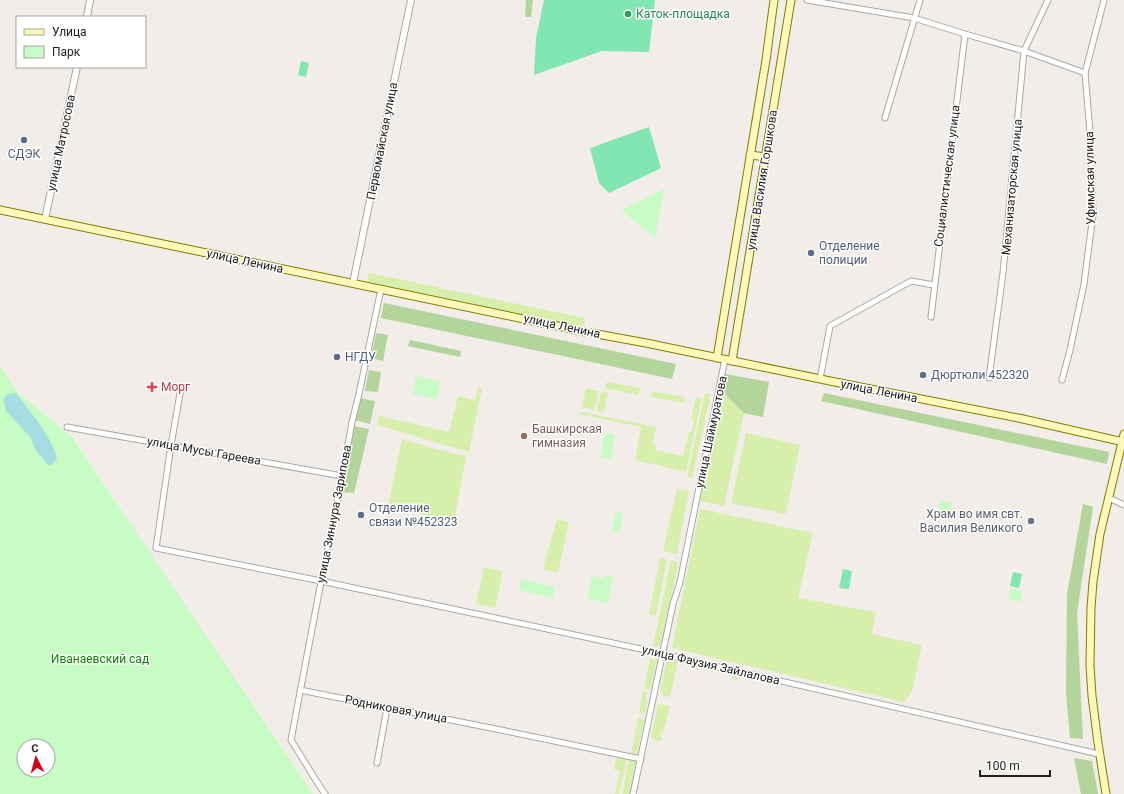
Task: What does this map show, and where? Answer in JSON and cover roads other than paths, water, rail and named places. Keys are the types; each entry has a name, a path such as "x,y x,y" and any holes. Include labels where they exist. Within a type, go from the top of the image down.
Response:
{"main road":[{"name":"улица Василия Горшкова","path":"717,358 774,0"},
{"name":"улица Василия Горшкова","path":"729,360 741,307 791,0"},
{"path":"750,155 766,157"},
{"name":"улица Ленина","path":"0,210 586,332 1123,439"},
{"path":"726,305 741,307"},
{"path":"1106,794 1099,754 1092,696 1090,639 1092,589 1100,534 1123,439"}],"street":[{"path":"87,16 90,0"},
{"name":"Первомайская улица","path":"353,283 394,76 411,0"},
{"path":"807,0 914,18 1024,51 1084,73"},
{"path":"885,118 920,0"},
{"name":"Механизаторская улица","path":"989,378 1003,273 1024,51 1048,0"},
{"name":"Уфимская улица","path":"1062,380 1084,284 1092,215 1091,144 1084,73 1104,0"},
{"name":"Социалистическая улица","path":"931,317 964,34"},
{"name":"улица Матросова","path":"45,219 77,68"},
{"path":"820,379 830,326 911,282 934,285"},
{"name":"улица Зиннура Зарипова","path":"325,794 291,740 352,422 381,289"},
{"name":"улица Шаймуратова","path":"633,794 680,582 695,504 729,360"},
{"path":"171,445 181,388"},
{"name":"улица Мусы Гареева","path":"67,427 342,476"},
{"name":"улица Фаузия Зайлалова","path":"171,445 156,548 321,581 641,649 1099,754"},
{"path":"1109,498 1124,505"},
{"name":"Родниковая улица","path":"300,690 641,759"},
{"path":"377,763 387,708"}],"water":[{"path":"16,393 40,425 51,443 57,460 49,466 36,451 31,438 6,411 3,399 8,394"}],"place":[{"name":"Каток-площадка","path":"628,14"},
{"name":"СДЭК","path":"24,140"},
{"name":"Отделение полиции","path":"811,253"},
{"name":"НГДУ","path":"337,357"},
{"name":"Дюртюли 452320","path":"923,375"},
{"name":"Морг","path":"152,387"},
{"name":"Башкирская гимназия","path":"524,436"},
{"name":"Отделение связи №452323","path":"361,515"},
{"name":"Храм во имя свт. Василия Великого","path":"1031,521"}],"park label":[{"name":"Иванаевский сад","path":"100,659"}]}
